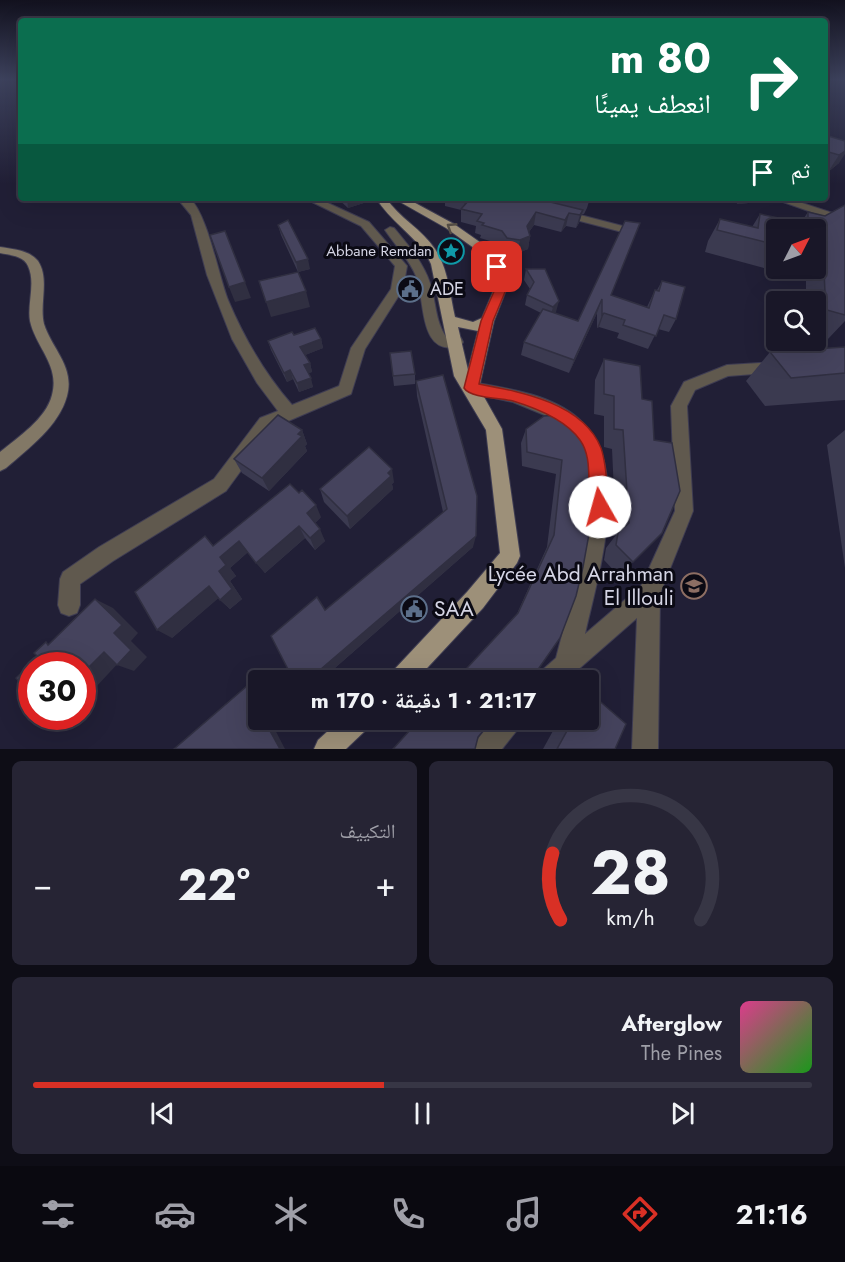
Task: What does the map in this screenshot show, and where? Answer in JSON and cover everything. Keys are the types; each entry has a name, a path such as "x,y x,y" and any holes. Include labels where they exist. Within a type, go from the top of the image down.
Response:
{"main road":[{"path":"383,201 389,211 430,249 437,264 462,376 494,429 510,556 475,600 409,670"},
{"path":"404,201 450,226 490,254 504,280 487,321 471,388"},
{"path":"0,250 22,254 33,262 37,274 37,321 62,372 60,396 50,414 30,437 0,463"},
{"path":"451,320 474,327 487,321"},
{"path":"327,749 347,730"}],"street":[{"path":"190,201 196,214 213,278 238,335 275,398 289,413"},
{"path":"315,201 365,225 425,282 432,329 442,342 456,342"},
{"path":"786,201 845,221"},
{"path":"555,212 630,231"},
{"path":"390,230 408,265"},
{"path":"69,605 70,579 106,554 220,485 266,423 346,390 358,348 397,289 408,265"},
{"path":"645,749 649,594 684,511 679,406 689,386 727,371 798,366"},
{"path":"471,388 514,396 554,411 572,422 585,435 594,450 600,507 588,578 566,665"},
{"path":"560,670 649,594"},
{"path":"486,749 501,730"}],"building":[{"path":"828,136 845,141 845,151 839,155 828,152"},
{"path":"468,201 546,201 583,210 580,215 569,213 565,220 536,212 527,226 530,236 520,240 507,238 502,231 482,225 484,223 477,221 482,214 461,209"},
{"path":"845,205 845,315 826,310 826,219 808,219 808,212 825,216"},
{"path":"760,214 779,218 766,219 766,242 717,230 720,219 758,228"},
{"path":"288,220 308,259 296,262 278,225"},
{"path":"625,221 640,223 611,295 649,308 655,290 659,291 662,281 685,287 676,319 664,315 656,336 623,325 625,320 604,313 602,315 602,299 574,360 524,342 543,309 578,321"},
{"path":"225,231 245,282 229,287 210,235"},
{"path":"526,269 545,269 559,301 553,307 527,295 534,282"},
{"path":"298,272 306,291 266,302 259,281"},
{"path":"315,328 321,339 300,347 310,363 304,365 311,378 297,383 290,370 284,373 268,341 292,332 294,335"},
{"path":"845,347 845,373 791,378 770,352 826,351 826,348"},
{"path":"411,351 415,374 393,376 390,353"},
{"path":"604,359 640,366 642,399 652,401 654,440 672,443 680,491 662,533 633,562 616,545 618,533 629,523 623,430 614,429 614,396 604,394"},
{"path":"443,375 477,496 476,536 320,670 288,670 271,636 317,597 325,610 447,509 416,381"},
{"path":"278,415 302,430 298,434 302,436 262,478 234,459"},
{"path":"557,415 591,442 595,501 576,596 560,638 538,670 465,670 518,613 554,535 562,460 527,452 526,429 544,416"},
{"path":"369,447 392,469 388,473 391,476 347,516 320,489"},
{"path":"290,484 299,493 302,490 316,505 307,513 320,529 310,538 299,526 256,563 239,541 220,557 226,565 219,571 232,589 220,600 209,586 157,630 135,592 205,536 213,546"},
{"path":"95,599 122,625 114,633 131,650 117,665 104,652 96,660 96,652 35,652 46,642 48,645"},
{"path":"247,686 248,730 270,730 280,749 174,749"},
{"path":"599,701 626,724 615,749 557,749 567,730 599,730"},
{"path":"410,730 484,730 478,737 475,749 393,749"}],"place":[{"name":"Abbane Remdan","path":"451,251"},
{"name":"ADE","path":"410,289"},
{"name":"Lycée Abd Arrahman El Illouli","path":"694,586"},
{"name":"SAA","path":"414,609"}],"route":[{"path":"497,267 504,280 487,321 471,388 514,396 554,411 572,422 585,435 594,450 600,507"}]}
